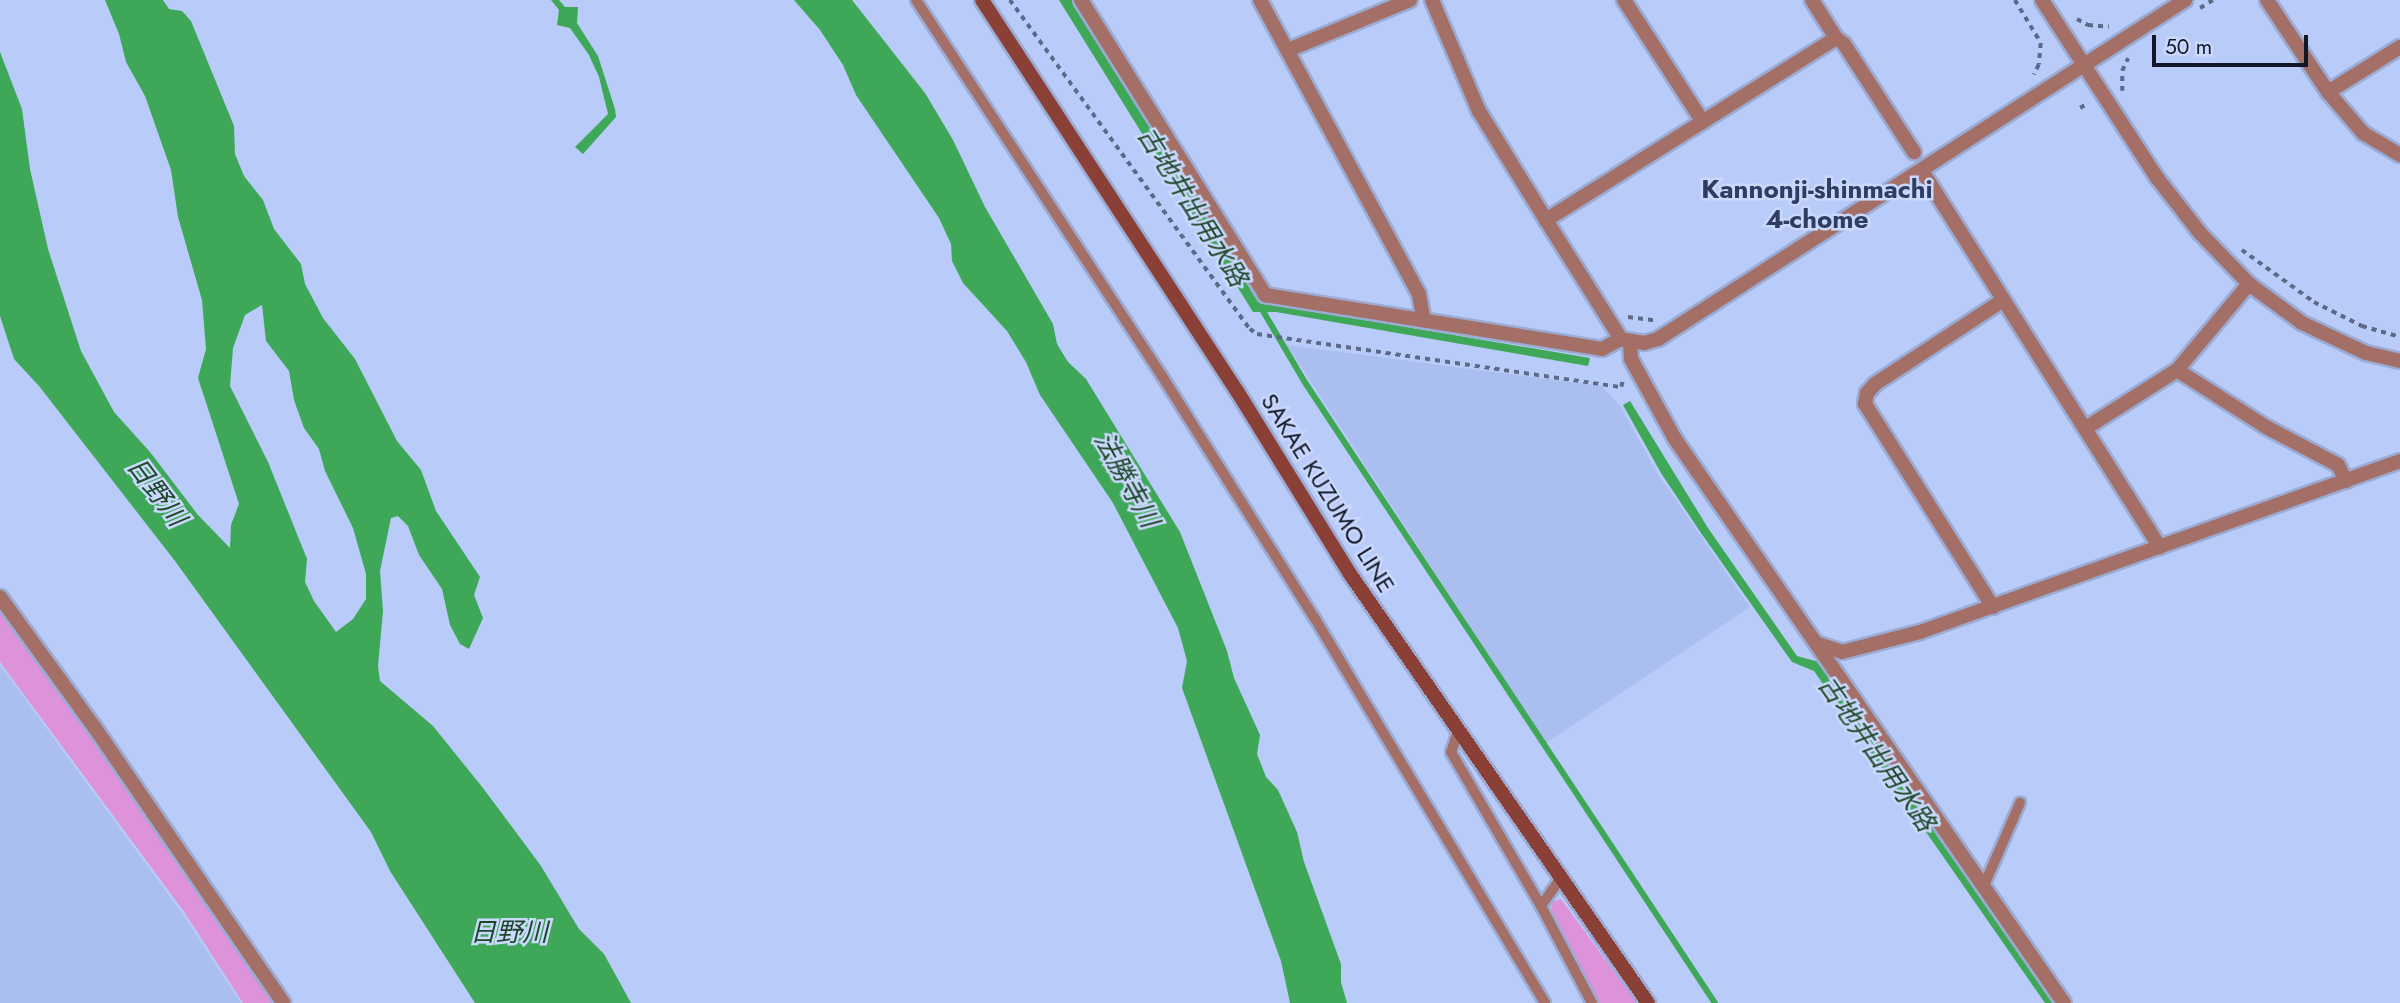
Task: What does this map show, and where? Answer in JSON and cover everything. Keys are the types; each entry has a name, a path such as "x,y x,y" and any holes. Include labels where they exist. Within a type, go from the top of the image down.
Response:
{"main road":[{"name":"SAKAE KUZUMO LINE","path":"982,0 1237,390 1350,574 1648,1003"}],"street":[{"path":"1081,0 1265,296 1602,349 1625,341 1658,339 2185,0"},
{"path":"1260,0 1419,294 1424,321"},
{"path":"1287,50 1410,0"},
{"path":"1432,0 1479,111 1625,341 1631,359 1675,439 2064,1003"},
{"path":"1624,0 1703,122"},
{"path":"1812,0 1914,152"},
{"path":"2042,0 2158,179 2200,233 2249,284 2302,323 2365,353 2400,361"},
{"path":"2267,0 2328,92 2363,133 2400,155"},
{"path":"1546,220 1836,38"},
{"path":"2328,92 2400,47"},
{"path":"1922,171 2160,547"},
{"path":"2086,428 2177,370 2249,284"},
{"path":"1993,607 1865,404 1867,393 1874,384 2002,301"},
{"path":"2177,370 2266,427 2338,464 2346,481"},
{"path":"1818,644 1842,652 1875,645 1993,607 2400,461"},
{"path":"0,597 95,728 283,1003"}],"lane":[{"path":"916,0 1163,376 1314,617 1545,1003"},
{"path":"1458,731 1451,752 1541,906 1592,1003"},
{"path":"1983,888 2020,803"},
{"path":"1541,906 1560,879"}],"path":[{"path":"1010,0 1250,329 1258,334 1621,387 1622,383"},
{"path":"2015,0 2040,39 2039,65 2028,82"},
{"path":"2190,15 2213,0"},
{"path":"2073,15 2088,26 2115,26"},
{"path":"2041,52 2051,45"},
{"path":"2125,98 2121,83 2122,71 2133,52"},
{"path":"2080,108 2088,103"},
{"path":"2235,242 2270,273 2314,302 2362,326 2400,337"},
{"path":"1618,310 1642,321 1660,318"}],"shaded area":[{"path":"1287,345 1601,386 1621,407 1657,473 1750,607 1546,743"},
{"path":"0,606 214,911 274,1003 243,1003 185,913 0,662"},
{"path":"0,665 184,916 241,1003 0,1003"},
{"path":"1561,899 1637,1003 1598,1003 1551,913 1552,902"}],"water":[{"name":"日野川","path":"105,0 163,0 169,9 182,11 191,21 234,126 235,154 244,176 263,200 274,229 301,264 305,284 323,318 355,359 397,441 421,470 436,511 480,577 474,595 483,618 469,649 460,644 450,625 442,589 419,555 408,526 398,516 391,518 380,571 383,611 378,666 380,681 433,726 483,788 541,866 579,929 604,954 631,1003 475,1003 390,871 371,832 175,561 39,386 14,359 0,316 0,52 22,109 30,169 48,249 81,351 114,412 150,452 198,515 230,548 231,525 239,504 198,378 206,349 202,300 178,217 171,170 145,96 126,62 119,34","holes":["262,305 266,341 289,371 294,400 304,428 319,449 325,471 353,528 366,574 366,599 353,619 336,632 314,601 305,582 307,559 268,462 230,386 233,348 245,315"]},
{"path":"551,0 559,0 565,7 578,7 577,23 598,56 615,109 616,117 583,154 575,147 608,114 599,77 589,55 570,28 557,25 559,10"},
{"name":"法勝寺川","path":"794,0 852,0 925,93 953,140 985,207 1053,324 1057,344 1068,362 1086,379 1180,532 1227,651 1234,678 1260,735 1257,754 1266,777 1278,790 1297,832 1304,862 1341,964 1341,982 1347,1003 1290,1003 1281,961 1182,688 1187,661 1178,628 1113,503 1040,395 1026,362 1007,331 963,283 952,261 951,244 939,218 856,95 843,65 820,30"},
{"name":"古地井出用水路","path":"1059,0 1073,0 1258,302 1590,358 1588,366 1276,312 1253,312"},
{"name":"古地井出用水路","path":"1630,401 1708,528 1797,656 1819,662 2056,1003 2045,1003 1814,671 1792,662 1661,473 1623,405"}],"waterway":[{"path":"1260,306 1306,384 1715,1003"}],"district":[{"name":"Kannonji-shinmachi 4-chome","path":"1817,204"}]}
